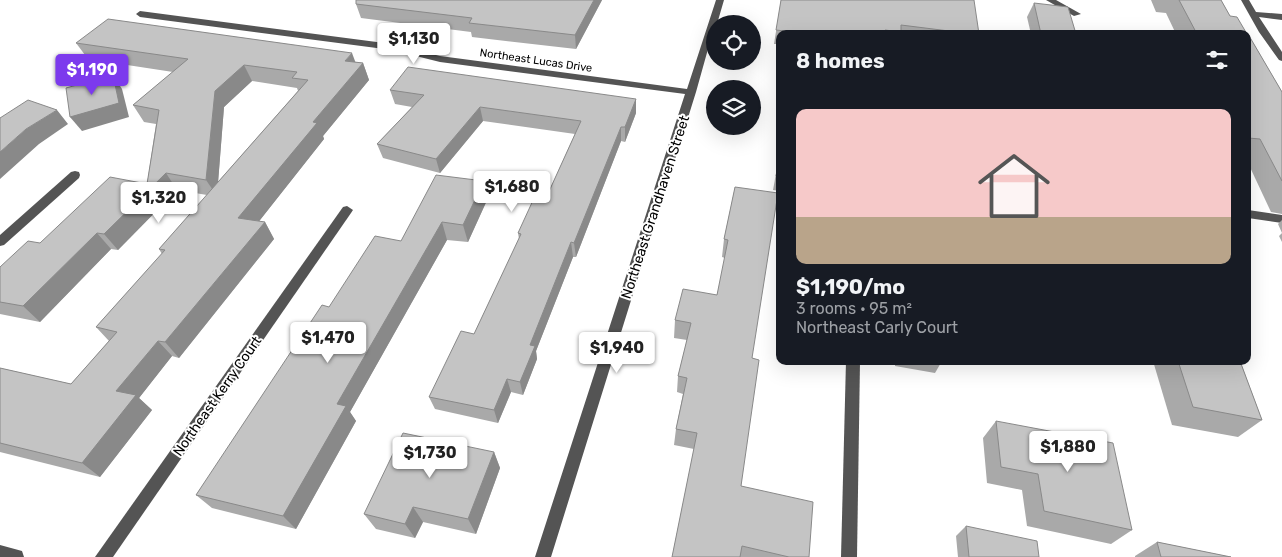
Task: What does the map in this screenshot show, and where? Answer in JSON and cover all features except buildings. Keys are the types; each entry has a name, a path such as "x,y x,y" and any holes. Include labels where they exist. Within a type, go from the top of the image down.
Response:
{"street":[{"name":"Northeast Grandhaven Street","path":"543,557 720,0"},
{"path":"1050,0 1077,14"},
{"path":"1246,0 1282,58"},
{"name":"Northeast Lucas Drive","path":"140,14 392,47 440,59 691,92"},
{"path":"1253,14 1282,17"},
{"path":"0,242 75,175"},
{"name":"Northeast Kerry Court","path":"104,557 347,210"},
{"path":"1251,214 1282,219"},
{"path":"849,557 852,365"},
{"path":"0,553 16,557"}]}
